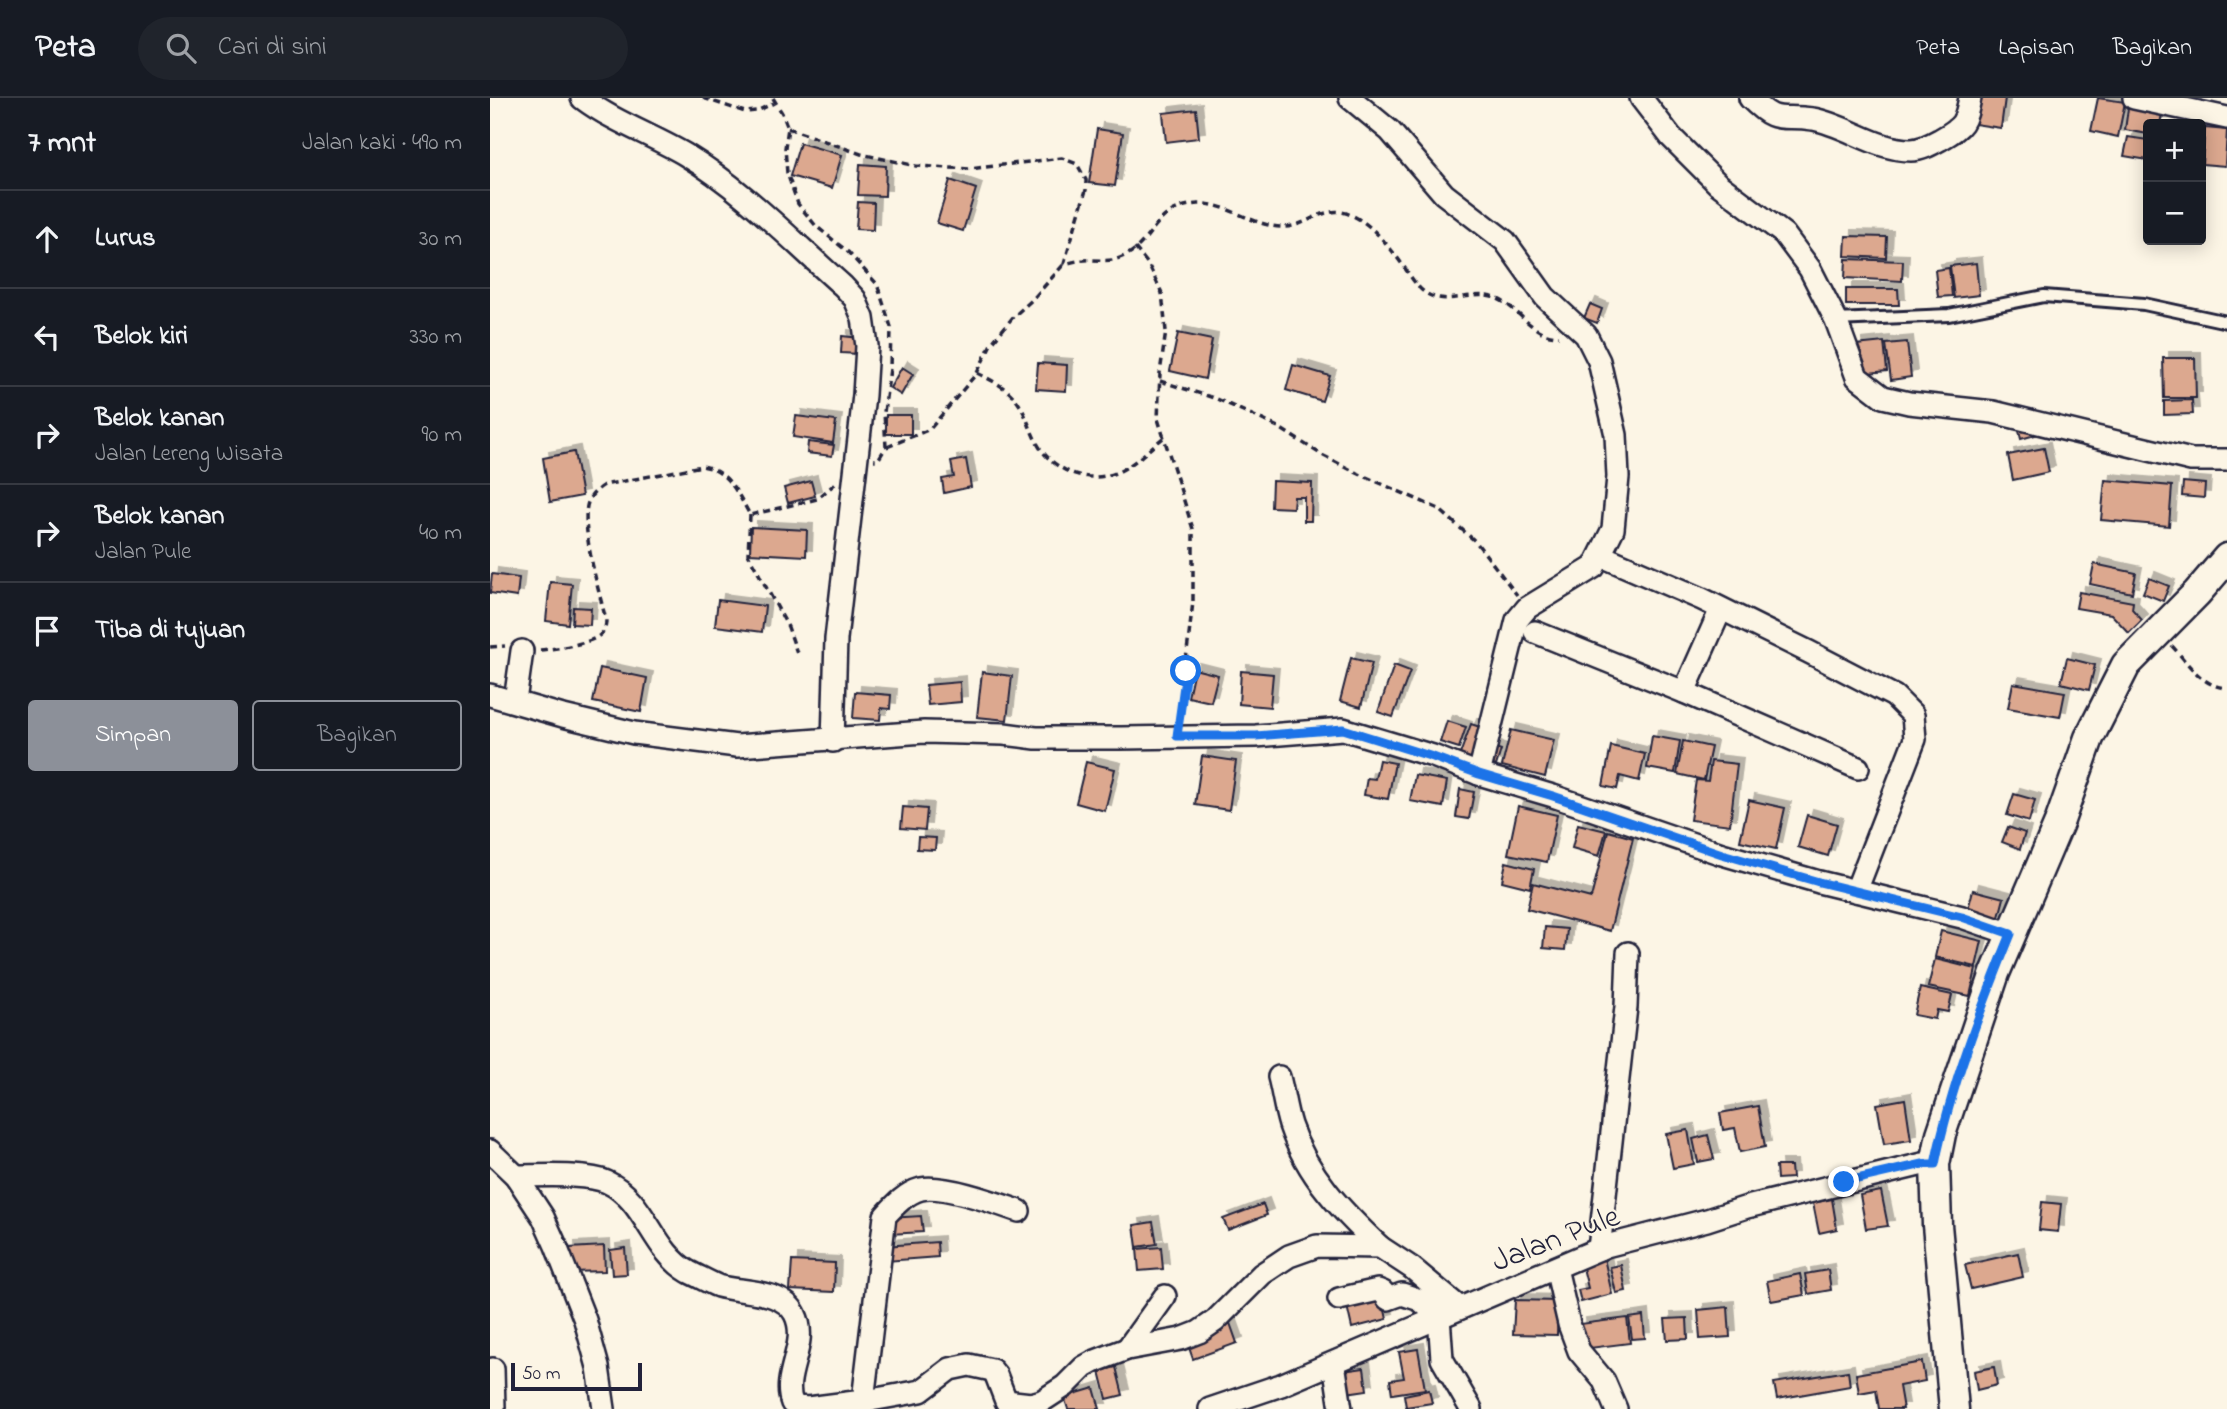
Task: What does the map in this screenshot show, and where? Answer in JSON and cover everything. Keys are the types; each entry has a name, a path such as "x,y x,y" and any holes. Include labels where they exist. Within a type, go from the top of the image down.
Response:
{"main road":[{"path":"1954,1409 1937,1225 1935,1164 1941,1134 1979,1018 2011,934 2059,823 2089,738 2126,665 2197,593 2227,558"}],"street":[{"path":"582,98 597,110 685,155 735,190 855,299 863,318 867,346 836,639 833,741"},
{"path":"1350,98 1390,131 1444,194 1505,242 1545,297 1586,335 1599,361 1616,435 1618,477 1613,529 1594,567 1527,608 1517,620 1479,774"},
{"path":"1641,98 1671,137 1718,184 1784,234 1810,269 1836,320 1857,377 1883,397 1909,403 1993,412 2191,460 2227,460"},
{"path":"1750,98 1775,118 1813,120 1895,148 1913,150 1927,146 1961,127 1970,98"},
{"path":"1808,98 1813,120"},
{"path":"2134,98 2227,118"},
{"path":"1609,559 1721,609 1894,696 1913,715 1914,739 1856,891"},
{"path":"1684,692 1721,609"},
{"path":"1535,632 1684,692 1858,768"},
{"path":"515,701 522,651"},
{"path":"490,695 634,733 737,746 833,741 924,732 1004,734 1036,738 1256,736 1343,729 1553,796 1722,854 1962,917 2011,934"},
{"path":"1599,1249 1626,1007 1628,953"},
{"path":"1279,1077 1290,1126 1312,1171 1334,1202 1380,1247 1412,1268 1460,1308"},
{"path":"490,1151 516,1176 543,1217 585,1320 598,1367 604,1409"},
{"name":"Jalan Pule","path":"1210,1409 1334,1363 1599,1249 1832,1185 1923,1164 1935,1164"},
{"path":"516,1176 574,1177 604,1181 625,1192 640,1210 663,1248 685,1270 717,1285 775,1297 787,1303 795,1314 801,1332 790,1386 792,1403 808,1408 862,1405 925,1389 950,1369 969,1365 992,1370 1006,1401 1037,1403 1046,1399 1084,1367 1127,1349 1181,1339 1199,1332 1215,1321 1262,1274 1289,1256 1317,1246 1380,1247"},
{"path":"862,1405 885,1216 897,1203 911,1194 920,1189 931,1188 974,1196 1019,1211"},
{"path":"1556,1268 1569,1324 1579,1351 1604,1381 1616,1409"},
{"path":"1339,1298 1378,1290 1388,1299 1402,1294 1420,1300 1438,1317 1442,1359 1471,1409"},
{"path":"1127,1349 1165,1296"},
{"path":"1334,1363 1341,1409"},
{"path":"493,1369 494,1409"}],"lane":[{"path":"1836,320 1949,314 2044,296 2144,304 2227,322"}],"path":[{"path":"703,98 746,112 757,111 773,100 788,128 785,148 787,173 798,204 816,226 848,252 877,284 891,327 890,369 884,412 886,447 878,460 865,460 817,499 750,515"},
{"path":"788,128 861,154 916,166 969,169 1062,159 1077,164 1086,180 1086,190 1064,264 1013,317 992,344 977,373 930,429 886,447"},
{"path":"1064,264 1122,257 1135,248 1158,220 1171,211 1187,206 1210,205 1264,225 1279,227 1294,226 1328,211 1346,213 1370,228 1390,246 1424,292 1440,299 1491,297 1503,302 1537,331 1550,336 1586,335"},
{"path":"1135,248 1148,264 1162,293 1166,331 1158,419 1193,529 1193,602 1177,736"},
{"path":"977,373 1003,386 1018,403 1041,448 1057,467 1080,476 1102,477 1121,470 1163,438"},
{"path":"1160,382 1217,399 1279,427 1322,455 1438,509 1476,542 1527,608"},
{"path":"490,647 504,646 522,651 544,650 593,639 603,633 606,620 593,569 587,505 593,493 604,485 702,466 714,467 733,485 750,515 748,554 788,627 797,653"},
{"path":"2158,631 2203,680 2216,687 2227,688"}],"building":[{"path":"1972,98 2005,98 2001,128 1968,123"},
{"path":"2098,98 2125,102 2118,137 2091,131"},
{"path":"2128,108 2162,114 2161,119 2143,119 2143,133 2125,130"},
{"path":"1196,109 1199,138 1166,142 1163,113"},
{"path":"2206,128 2227,130 2225,166 2206,164"},
{"path":"1097,129 1123,133 1115,186 1089,183"},
{"path":"2128,137 2143,139 2143,159 2124,156"},
{"path":"800,143 842,155 832,188 790,176"},
{"path":"860,164 886,166 885,196 858,195"},
{"path":"950,180 976,189 963,231 937,223"},
{"path":"858,202 874,203 873,230 856,229"},
{"path":"1846,236 1887,237 1886,258 1845,256"},
{"path":"1846,259 1903,261 1902,281 1845,278"},
{"path":"1976,263 1979,295 1954,298 1950,266"},
{"path":"1949,268 1952,296 1938,297 1935,270"},
{"path":"1846,289 1898,289 1899,305 1846,305"},
{"path":"1590,304 1602,309 1597,323 1584,318"},
{"path":"1178,333 1212,340 1205,379 1170,371"},
{"path":"842,336 860,338 859,354 841,353"},
{"path":"1884,342 1887,371 1859,374 1856,345"},
{"path":"1907,342 1911,377 1891,380 1886,344"},
{"path":"2163,358 2195,358 2196,398 2164,398"},
{"path":"1038,363 1067,365 1066,391 1036,389"},
{"path":"1293,365 1330,376 1322,401 1286,390"},
{"path":"902,367 913,374 901,395 890,388"},
{"path":"2192,400 2193,414 2164,415 2164,401"},
{"path":"886,415 911,415 911,434 886,434"},
{"path":"796,416 836,421 833,443 793,437"},
{"path":"2032,424 2035,435 2021,439 2018,427"},
{"path":"808,442 834,445 832,456 807,453"},
{"path":"2044,448 2049,472 2013,480 2008,455"},
{"path":"574,452 582,496 550,502 543,458"},
{"path":"966,459 971,487 944,493 942,479 954,477 951,462"},
{"path":"2105,480 2172,486 2169,526 2101,520"},
{"path":"811,481 815,496 788,503 784,488"},
{"path":"1272,481 1312,483 1311,521 1304,521 1304,497 1294,497 1293,508 1271,507"},
{"path":"2183,482 2205,484 2204,498 2182,496"},
{"path":"751,527 807,530 806,556 750,553"},
{"path":"2094,564 2136,573 2132,593 2090,584"},
{"path":"492,574 519,578 517,597 490,593"},
{"path":"2149,578 2169,586 2163,601 2143,593"},
{"path":"550,582 572,584 568,624 546,621"},
{"path":"2079,592 2133,602 2132,609 2142,620 2129,633 2111,614 2076,608"},
{"path":"718,600 765,606 762,632 715,626"},
{"path":"573,607 591,608 590,625 572,624"},
{"path":"1351,658 1372,663 1361,707 1340,701"},
{"path":"2067,658 2095,665 2089,690 2061,683"},
{"path":"1394,665 1410,671 1393,717 1378,712"},
{"path":"600,668 647,678 641,712 593,702"},
{"path":"1194,669 1218,675 1211,702 1188,697"},
{"path":"1241,671 1273,674 1270,707 1239,704"},
{"path":"982,672 1012,676 1007,720 977,717"},
{"path":"960,682 961,702 928,705 926,685"},
{"path":"2013,683 2065,692 2060,717 2008,708"},
{"path":"855,692 891,695 890,709 881,708 880,720 853,718"},
{"path":"1447,721 1466,727 1459,748 1440,742"},
{"path":"1471,724 1486,729 1475,762 1459,757"},
{"path":"1511,730 1554,740 1545,777 1502,766"},
{"path":"1652,736 1680,741 1675,773 1647,768"},
{"path":"1683,741 1711,747 1704,780 1677,774"},
{"path":"1611,746 1645,754 1639,781 1620,776 1617,789 1603,786"},
{"path":"1492,747 1501,750 1496,766 1487,764"},
{"path":"1202,756 1236,761 1229,810 1195,805"},
{"path":"1379,760 1395,763 1388,799 1364,795 1367,778 1375,779"},
{"path":"1711,761 1737,764 1730,825 1690,820 1696,780 1708,781"},
{"path":"1086,762 1115,769 1105,811 1076,803"},
{"path":"1415,775 1447,781 1443,807 1410,801"},
{"path":"1460,789 1474,792 1469,819 1456,817"},
{"path":"2014,794 2035,800 2029,822 2007,815"},
{"path":"1749,800 1785,808 1776,849 1740,841"},
{"path":"1518,806 1557,815 1547,862 1508,854"},
{"path":"903,807 927,809 925,830 901,828"},
{"path":"1807,815 1837,824 1828,856 1798,847"},
{"path":"1578,824 1606,831 1599,856 1572,848"},
{"path":"2008,827 2025,833 2020,849 2002,842"},
{"path":"1608,831 1633,838 1610,931 1527,909 1533,883 1591,898"},
{"path":"918,837 936,838 935,850 917,849"},
{"path":"1506,862 1534,869 1530,888 1502,881"},
{"path":"1973,890 2004,898 1998,921 1967,913"},
{"path":"1545,927 1567,929 1565,950 1543,948"},
{"path":"1941,931 1982,941 1976,967 1935,957"},
{"path":"1935,959 1976,969 1970,996 1928,987"},
{"path":"1920,988 1952,995 1948,1012 1937,1010 1935,1019 1914,1015"},
{"path":"1905,1099 1911,1140 1884,1144 1877,1104"},
{"path":"1758,1106 1765,1147 1740,1152 1735,1128 1723,1130 1720,1113"},
{"path":"1688,1130 1694,1164 1673,1168 1666,1134"},
{"path":"1708,1135 1714,1159 1698,1162 1693,1139"},
{"path":"1776,1166 1791,1166 1792,1178 1777,1179"},
{"path":"1881,1191 1888,1226 1866,1229 1860,1195"},
{"path":"1832,1199 1837,1229 1819,1233 1813,1203"},
{"path":"2042,1202 2061,1204 2058,1232 2039,1230"},
{"path":"1263,1204 1267,1215 1228,1230 1223,1219"},
{"path":"921,1216 923,1232 890,1234 889,1218"},
{"path":"1153,1222 1157,1244 1137,1247 1134,1225"},
{"path":"937,1242 938,1257 886,1261 885,1246"},
{"path":"604,1246 605,1271 570,1272 569,1248"},
{"path":"1161,1247 1163,1269 1139,1271 1137,1249"},
{"path":"625,1248 627,1274 612,1275 610,1250"},
{"path":"2018,1253 2023,1277 1971,1289 1965,1265"},
{"path":"1604,1258 1612,1294 1581,1302 1578,1290 1588,1288 1582,1264"},
{"path":"792,1261 835,1263 834,1292 790,1290"},
{"path":"1621,1265 1626,1291 1616,1293 1610,1267"},
{"path":"1828,1270 1831,1290 1808,1294 1805,1274"},
{"path":"1800,1274 1804,1295 1771,1301 1767,1281"},
{"path":"1382,1297 1387,1319 1352,1328 1347,1306"},
{"path":"1515,1300 1558,1301 1557,1335 1513,1334"},
{"path":"1728,1307 1730,1337 1700,1339 1698,1310"},
{"path":"1643,1316 1645,1338 1632,1339 1629,1318"},
{"path":"1627,1318 1630,1343 1582,1349 1580,1324"},
{"path":"1687,1318 1688,1339 1667,1340 1665,1319"},
{"path":"1230,1323 1237,1343 1193,1359 1186,1339"},
{"path":"1418,1349 1425,1389 1392,1394 1390,1380 1404,1378 1399,1352"},
{"path":"1922,1362 1925,1381 1899,1386 1903,1409 1879,1409 1876,1390 1859,1393 1856,1374"},
{"path":"1116,1367 1123,1395 1107,1399 1100,1371"},
{"path":"1994,1367 1997,1385 1977,1390 1974,1371"},
{"path":"1364,1368 1367,1390 1346,1393 1343,1371"},
{"path":"1848,1371 1850,1386 1777,1399 1774,1383"},
{"path":"1094,1388 1100,1409 1068,1409 1064,1397"},
{"path":"1429,1390 1432,1403 1406,1407 1404,1395"}],"route":[{"path":"1186,671 1177,736 1256,736 1343,729 1553,796 1722,854 1819,882 1962,917 2011,934 1979,1018 1941,1134 1935,1164 1923,1164 1844,1182"}]}
